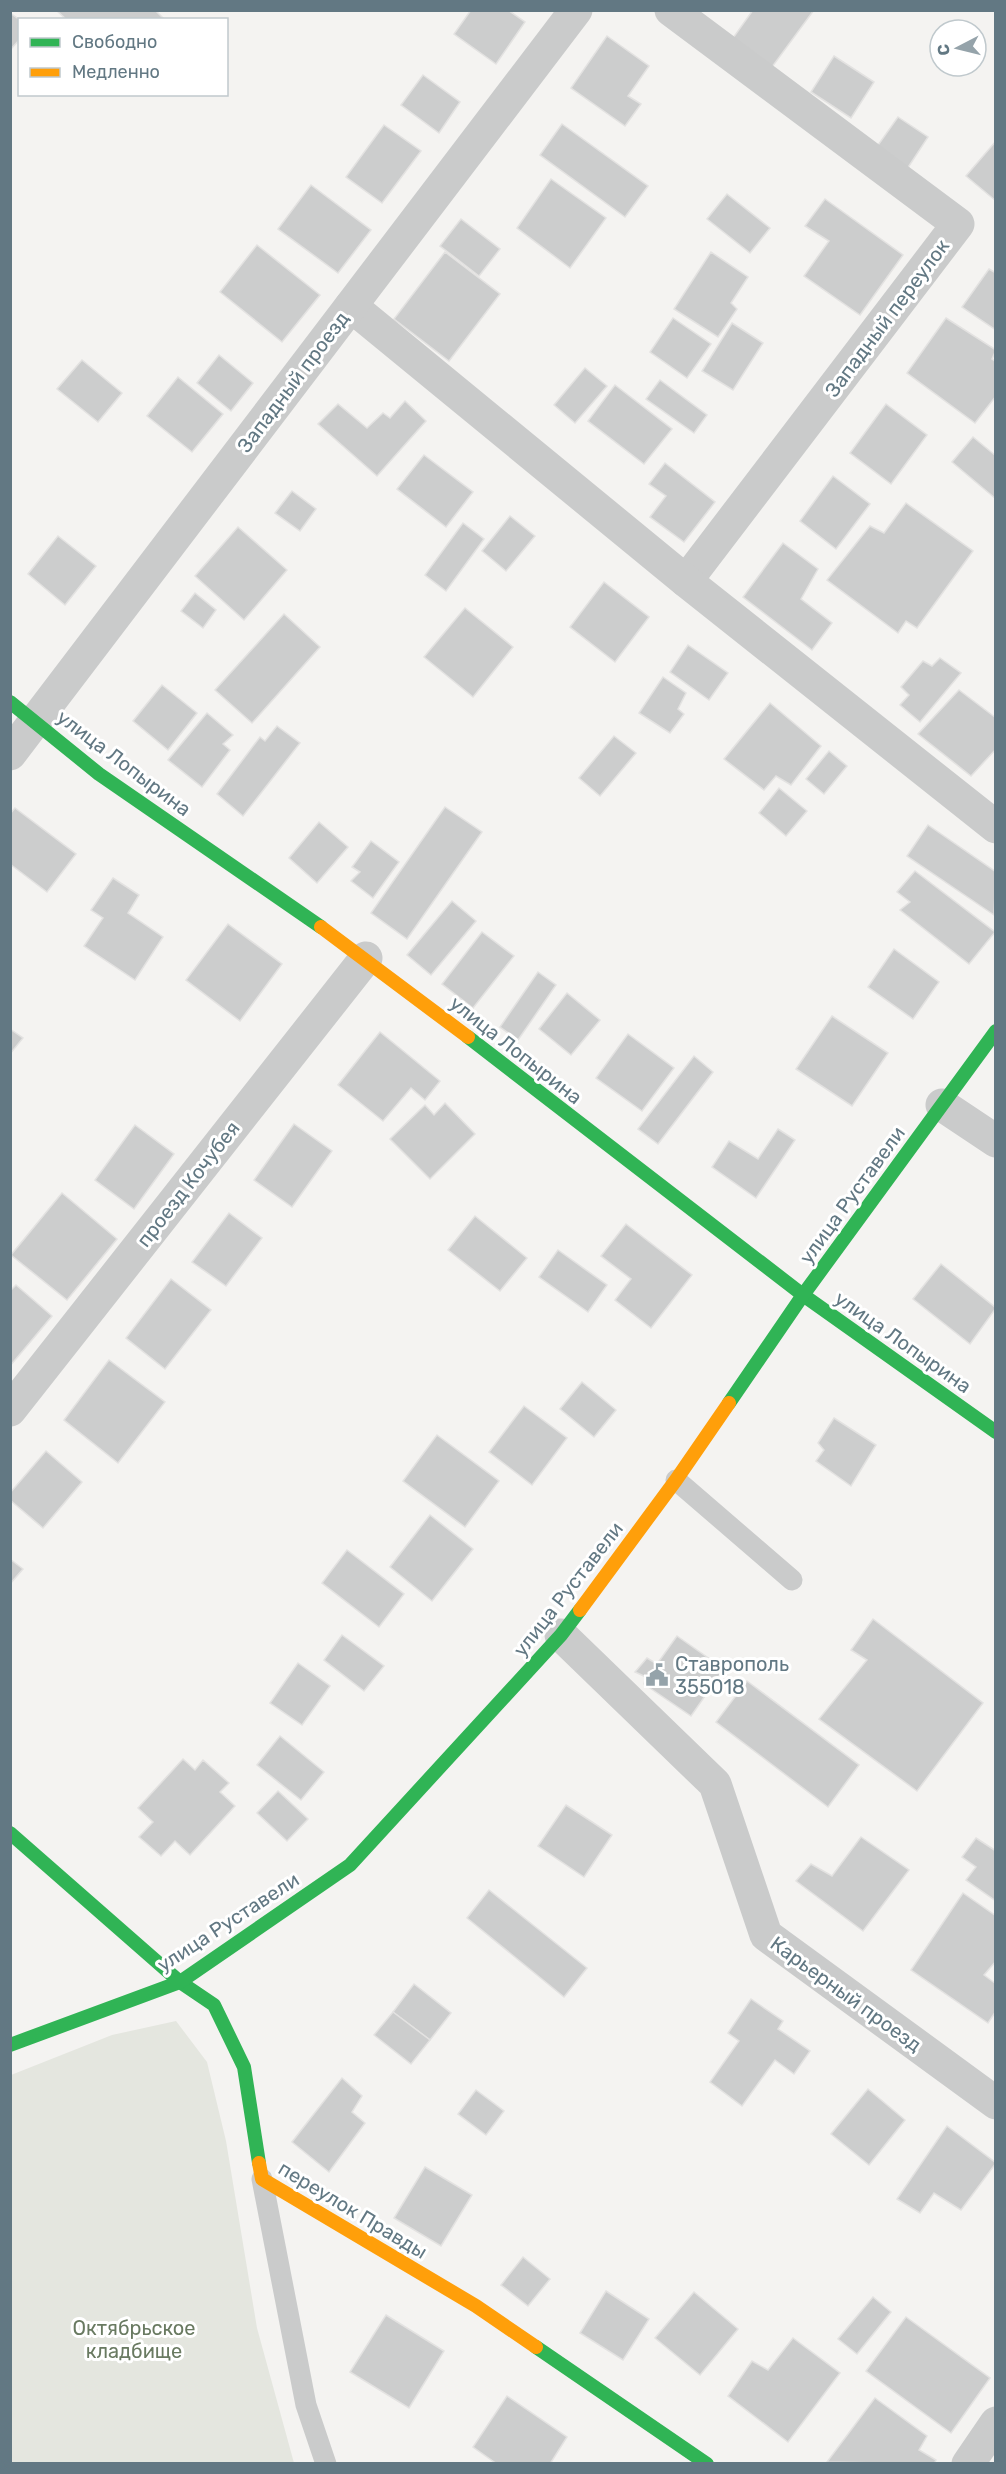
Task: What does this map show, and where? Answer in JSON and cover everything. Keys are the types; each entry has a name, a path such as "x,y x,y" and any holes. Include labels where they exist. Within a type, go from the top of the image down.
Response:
{"street":[{"name":"Западный проезд","path":"10,754 576,10"},
{"name":"Западный переулок","path":"671,10 958,224 686,581"},
{"path":"351,306 686,581 996,828"},
{"name":"улица Лопырина","path":"10,702 99,774 366,958 803,1295 996,1432"},
{"name":"проезд Кочубея","path":"10,1410 366,958"},
{"name":"улица Руставели","path":"10,2045 180,1982 350,1865 561,1635 676,1479 803,1295 996,1031"},
{"path":"942,1105 996,1141"},
{"name":"Карьерный проезд","path":"561,1635 715,1784 766,1935 996,2103"},
{"name":"переулок Правды","path":"10,1833 180,1982 214,2006 244,2067 262,2180 476,2306 707,2463"},
{"path":"968,2463 996,2423"}],"lane":[{"path":"676,1479 792,1580"},
{"path":"262,2180 306,2405 326,2463"}],"green space":[{"name":"Октябрьское кладбище","path":"176,2021 207,2062 226,2141 257,2328 294,2463 11,2463 11,2075 112,2035"}],"building":[{"path":"56,10 155,10 163,18 65,18"},
{"path":"471,10 508,10 525,22 496,64 454,34"},
{"path":"753,10 814,10 772,67 733,38"},
{"path":"10,13 18,19 18,41 10,50"},
{"path":"607,36 649,66 628,96 641,104 625,126 571,88"},
{"path":"834,56 874,82 851,118 811,92"},
{"path":"423,75 460,102 439,133 401,105"},
{"path":"898,117 928,137 907,169 876,148"},
{"path":"562,124 648,186 625,217 540,155"},
{"path":"384,125 421,151 382,203 346,177"},
{"path":"996,141 996,201 966,176"},
{"path":"551,179 606,218 570,268 517,228"},
{"path":"311,185 371,230 338,273 278,229"},
{"path":"727,194 770,228 750,253 707,219"},
{"path":"825,199 903,255 860,315 804,276 829,241 805,226"},
{"path":"461,219 500,249 479,276 440,246"},
{"path":"257,245 320,295 282,342 220,292"},
{"path":"445,252 500,294 449,361 394,319"},
{"path":"711,252 748,277 731,303 737,309 718,337 674,309"},
{"path":"989,269 996,273 996,330 962,307"},
{"path":"673,318 711,344 687,378 650,352"},
{"path":"946,318 996,350 992,359 996,362 996,396 975,423 907,373"},
{"path":"732,323 763,343 733,390 702,371"},
{"path":"219,355 253,383 231,411 197,383"},
{"path":"82,360 122,393 98,422 57,389"},
{"path":"585,368 607,386 575,423 554,405"},
{"path":"178,377 223,414 192,452 147,416"},
{"path":"660,380 707,415 694,433 646,399"},
{"path":"615,385 672,429 644,464 588,421"},
{"path":"405,401 426,421 377,476 318,424 338,404 367,428 383,413 390,418"},
{"path":"886,404 927,435 891,484 850,453"},
{"path":"973,437 996,456 996,499 952,462"},
{"path":"424,455 473,492 446,527 397,489"},
{"path":"665,463 715,502 684,542 650,517 666,496 649,484"},
{"path":"833,476 870,504 836,549 800,521"},
{"path":"292,491 316,509 300,531 275,513"},
{"path":"906,503 973,551 917,628 906,621 898,633 827,580 870,526 884,533"},
{"path":"510,516 535,536 506,571 482,551"},
{"path":"463,523 484,539 446,591 425,575"},
{"path":"238,527 287,570 244,620 195,576"},
{"path":"58,536 96,566 65,605 28,574"},
{"path":"783,543 818,569 801,599 832,623 812,650 743,597"},
{"path":"604,582 649,617 615,662 570,627"},
{"path":"195,593 216,610 203,628 181,611"},
{"path":"465,608 513,647 473,697 424,657"},
{"path":"284,614 320,647 252,723 215,690"},
{"path":"688,645 728,673 709,700 670,672"},
{"path":"940,658 961,673 920,722 900,705 909,695 901,687 923,661 932,666"},
{"path":"663,677 686,693 678,709 684,714 670,733 639,713"},
{"path":"162,685 197,713 168,750 133,721"},
{"path":"959,690 996,718 996,749 971,776 918,734"},
{"path":"770,703 821,746 791,785 776,776 764,790 724,759"},
{"path":"207,713 233,735 223,744 230,750 202,787 168,760"},
{"path":"277,726 300,743 243,816 217,794 260,737 265,741"},
{"path":"614,736 636,753 600,796 579,778"},
{"path":"829,751 847,766 824,794 806,779"},
{"path":"779,788 807,811 786,836 759,813"},
{"path":"445,807 482,832 407,939 371,913"},
{"path":"15,808 76,854 47,892 10,864 10,814"},
{"path":"319,822 348,847 317,883 289,858"},
{"path":"928,825 996,872 994,915 907,856"},
{"path":"371,841 399,862 373,898 351,881 360,872 352,867"},
{"path":"915,871 995,932 969,964 900,910 910,902 897,892"},
{"path":"113,878 139,895 128,913 163,937 135,980 84,946 103,918 91,910"},
{"path":"452,901 476,921 431,975 407,955"},
{"path":"228,924 282,964 240,1021 186,980"},
{"path":"482,932 514,956 473,1008 442,984"},
{"path":"894,949 939,982 913,1019 868,987"},
{"path":"538,972 556,985 518,1040 500,1027"},
{"path":"567,993 600,1020 571,1055 539,1029"},
{"path":"832,1016 888,1053 852,1106 796,1069"},
{"path":"10,1029 23,1038 10,1054"},
{"path":"380,1032 440,1081 425,1100 411,1088 383,1121 338,1085"},
{"path":"628,1034 674,1068 642,1111 596,1078"},
{"path":"694,1056 713,1072 658,1144 638,1129"},
{"path":"445,1103 475,1134 430,1179 390,1139 425,1105 434,1115"},
{"path":"294,1124 332,1151 292,1207 254,1180"},
{"path":"135,1125 174,1154 134,1209 95,1180"},
{"path":"778,1129 795,1140 756,1198 712,1167 729,1141 758,1159"},
{"path":"62,1193 117,1239 67,1300 11,1255"},
{"path":"229,1213 262,1238 226,1286 192,1262"},
{"path":"475,1216 527,1258 500,1291 448,1250"},
{"path":"626,1224 692,1275 651,1328 615,1300 631,1279 601,1256"},
{"path":"558,1250 607,1285 588,1312 539,1277"},
{"path":"941,1264 996,1308 970,1344 913,1299"},
{"path":"171,1279 211,1310 165,1369 126,1338"},
{"path":"16,1285 52,1316 10,1366 10,1291"},
{"path":"109,1360 165,1402 118,1463 64,1420"},
{"path":"582,1382 616,1410 594,1437 560,1409"},
{"path":"524,1406 567,1438 532,1485 489,1452"},
{"path":"834,1418 876,1445 851,1486 816,1461 824,1450 818,1443"},
{"path":"437,1435 499,1481 465,1527 403,1481"},
{"path":"46,1451 82,1482 43,1528 10,1500 10,1493"},
{"path":"430,1515 473,1549 432,1601 390,1567"},
{"path":"347,1550 404,1594 379,1627 322,1583"},
{"path":"10,1559 23,1569 10,1584"},
{"path":"873,1619 983,1703 917,1791 819,1719 867,1660 851,1650"},
{"path":"342,1635 384,1666 364,1691 324,1660"},
{"path":"677,1636 724,1669 691,1716 644,1684 646,1677 635,1672 647,1658 657,1664"},
{"path":"298,1663 330,1686 302,1725 270,1703"},
{"path":"747,1681 859,1765 828,1807 716,1722"},
{"path":"280,1736 324,1772 301,1800 257,1765"},
{"path":"183,1759 195,1770 203,1760 229,1783 220,1792 235,1806 190,1855 175,1841 161,1856 139,1837 153,1822 138,1808"},
{"path":"278,1791 308,1819 287,1841 257,1813"},
{"path":"566,1805 612,1835 584,1877 538,1846"},
{"path":"861,1837 909,1870 863,1931 796,1881 811,1864 832,1876"},
{"path":"976,1838 996,1851 996,1901 966,1880 976,1867 962,1857"},
{"path":"489,1890 587,1968 564,1997 467,1918"},
{"path":"963,1893 996,1916 996,1961 984,1975 996,1984 996,2011 988,2023 911,1970"},
{"path":"414,1984 451,2013 430,2040 393,2012"},
{"path":"751,1999 783,2021 778,2029 810,2051 794,2074 775,2060 742,2106 710,2082 739,2041 728,2033"},
{"path":"393,2012 430,2040 411,2064 374,2035"},
{"path":"342,2078 362,2096 352,2112 365,2123 329,2172 292,2142"},
{"path":"868,2089 905,2120 869,2165 831,2134"},
{"path":"476,2090 504,2111 486,2135 458,2114"},
{"path":"947,2126 996,2163 961,2210 934,2193 920,2213 897,2199"},
{"path":"425,2167 472,2195 441,2246 394,2218"},
{"path":"523,2257 550,2279 528,2306 501,2285"},
{"path":"606,2291 649,2319 623,2360 580,2333"},
{"path":"694,2292 738,2329 700,2375 655,2338"},
{"path":"873,2297 891,2312 857,2354 838,2339"},
{"path":"386,2315 444,2351 409,2408 350,2372"},
{"path":"906,2317 990,2378 951,2433 866,2371"},
{"path":"793,2338 840,2373 788,2442 728,2396 752,2361 768,2370"},
{"path":"507,2396 567,2437 550,2464 497,2464 473,2447"},
{"path":"875,2398 927,2436 919,2450 936,2460 934,2464 827,2462"}],"traffic: fast":[{"path":"10,702 99,774 321,927"},
{"path":"729,1403 803,1295 996,1031"},
{"path":"468,1037 803,1295 996,1432"},
{"path":"10,2045 180,1982 350,1865 561,1635 580,1610"},
{"path":"10,1833 180,1982 214,2005 244,2067 259,2163"},
{"path":"536,2347 707,2464"}],"traffic: slow":[{"path":"321,927 468,1037"},
{"path":"580,1610 676,1480 729,1403"},
{"path":"259,2163 262,2179 476,2306 536,2347"}],"place":[{"name":"Ставрополь 355018","path":"657,1675"}]}
